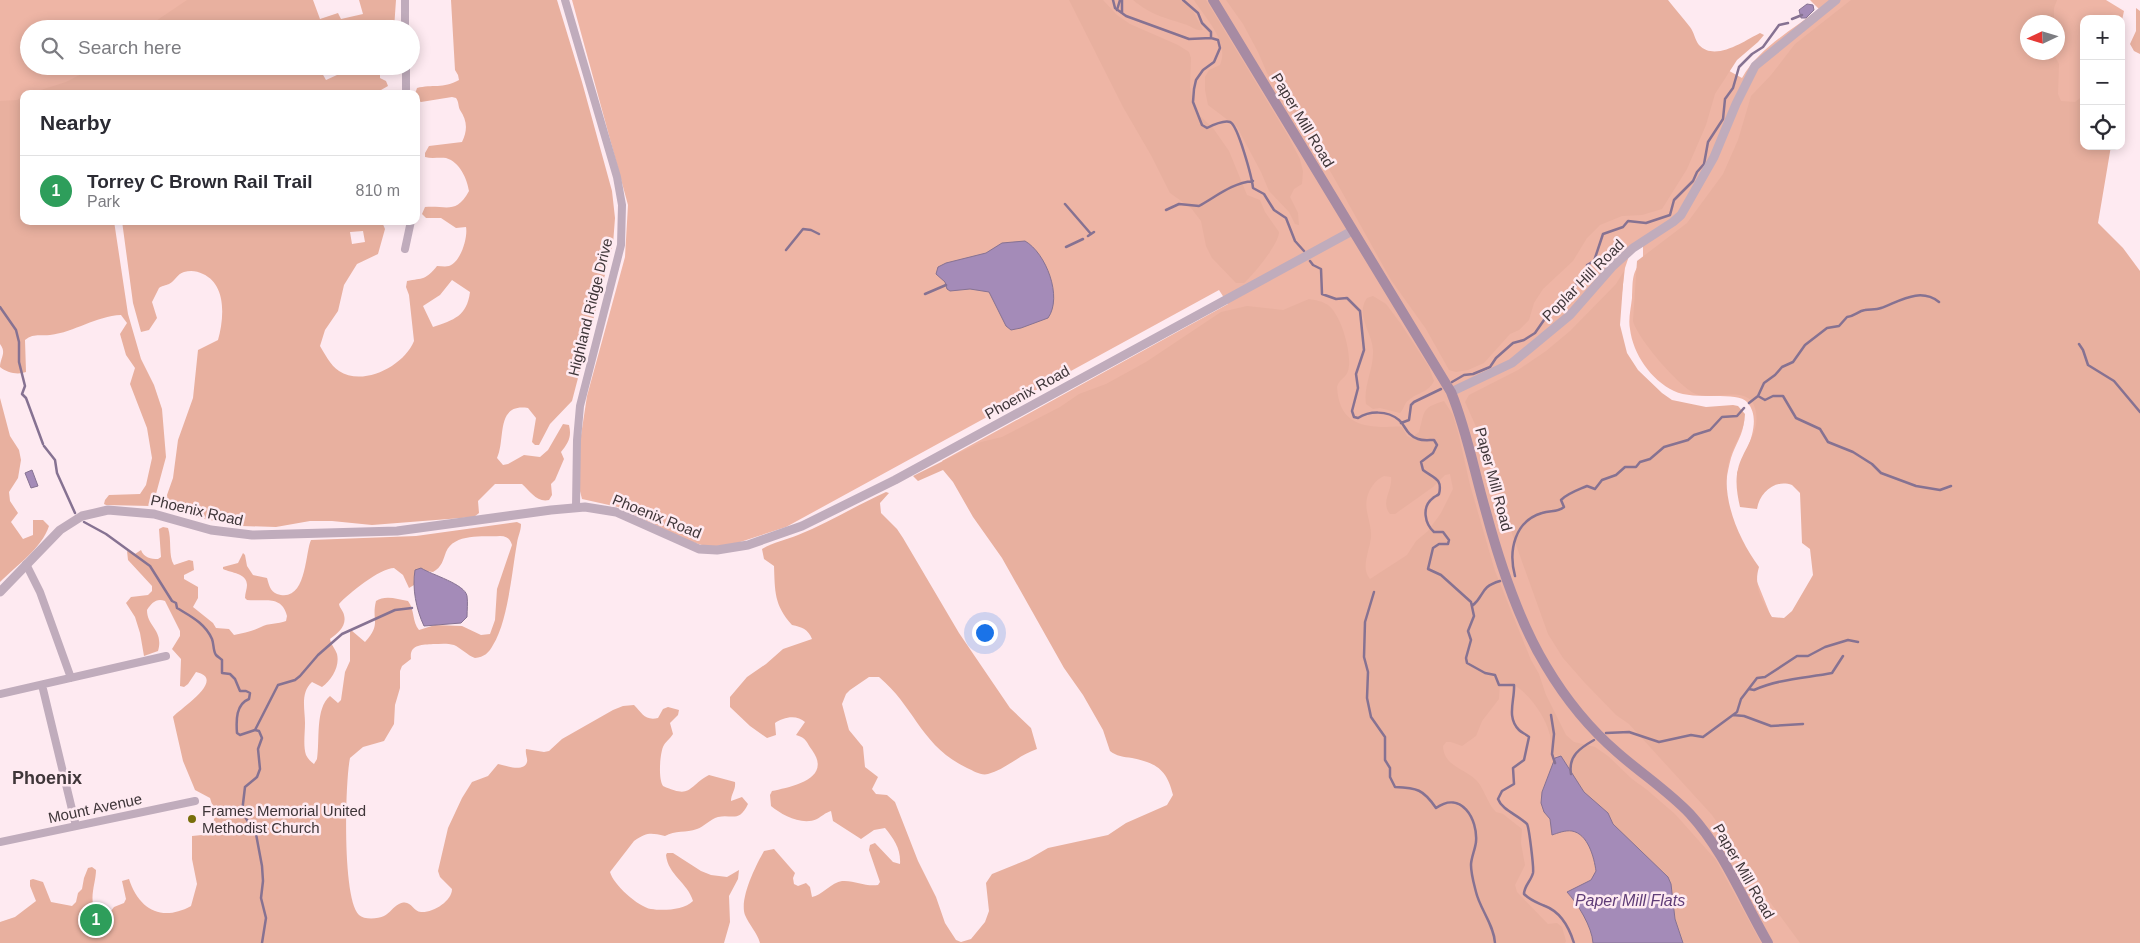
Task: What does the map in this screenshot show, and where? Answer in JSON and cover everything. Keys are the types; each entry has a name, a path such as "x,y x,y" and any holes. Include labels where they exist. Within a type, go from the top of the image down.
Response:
{"main road":[{"name":"Paper Mill Road","path":"1213,0 1451,392 1468,436 1496,545 1517,606 1540,656 1557,683 1595,731 1617,753 1678,802 1701,827 1726,865 1768,943"}],"street":[{"path":"405,0 405,20"},
{"name":"Highland Ridge Drive","path":"565,0 617,177 622,205 621,245 580,406 576,440 576,507"},
{"name":"Poplar Hill Road","path":"1451,392 1512,363 1570,315 1612,267 1633,248 1677,218 1714,157 1736,104 1755,66 1836,0"},
{"path":"406,75 406,90"},
{"path":"405,249 411,225"},
{"name":"Phoenix Road","path":"0,592 67,525 82,516 101,510 118,509 148,513 219,532 259,535 404,530 576,507 595,508 616,512 699,549 735,548 773,537 818,518 902,476 1352,231"},
{"path":"26,564 40,592 71,678"},
{"path":"0,694 166,656"},
{"path":"42,685 76,826"},
{"name":"Mount Avenue","path":"0,842 195,802"}],"shaded area":[{"path":"0,0 214,0 188,20 20,20 20,75 92,75 66,90 20,90 20,116 0,127"},
{"path":"187,0 313,0 320,19 338,13 341,19 363,14 359,0 396,0 395,20 157,20"},
{"path":"451,0 557,0 612,191 615,218 613,244 572,401 550,424 539,445 535,445 532,442 536,418 528,408 518,408 510,411 504,424 497,458 503,465 524,455 540,457 548,450 563,424 569,425 569,440 561,452 564,459 555,480 551,484 552,495 549,500 537,498 522,484 495,484 478,501 479,513 474,517 372,525 310,521 276,527 242,526 199,518 171,510 167,495 173,478 178,440 193,398 198,350 218,340 222,322 222,303 220,294 211,279 196,272 184,272 168,285 159,288 152,302 157,318 149,330 141,332 133,303 123,225 383,225 385,229 378,254 357,264 344,285 338,311 325,330 320,346 333,366 339,371 359,377 382,371 392,366 401,358 414,341 409,295 406,287 407,281 424,278 437,266 453,264 460,255 465,243 466,227 456,228 441,218 426,218 422,214 425,207 455,206 460,203 469,191 465,176 455,163 446,158 425,157 429,146 462,142 466,129 464,118 456,98 421,102 420,90 416,90 422,87 453,83 459,80 455,70","holes":["363,231 365,242 352,244 350,232","452,280 470,292 463,312 453,319 433,327 423,306 440,295"]},
{"path":"572,0 1626,0 1626,14 1742,78 1749,67 1767,48 1819,9 1810,0 2106,0 2124,11 2123,15 2080,15 2080,150 2084,150 2140,943 1081,943 1208,820 1178,762 1145,756 942,461 1228,304 1219,290 786,527 734,544 708,547 689,541 618,507 582,499 579,487 580,442 587,396 625,257 628,205","holes":["1643,245 1643,260 1636,269 1633,278 1629,321 1632,338 1639,357 1658,380 1674,391 1693,395 1735,397 1747,402 1754,418 1753,428 1748,447 1737,473 1737,482 1820,478 1864,617 1774,624 1725,502 1728,469 1744,425 1743,413 1682,407 1660,395 1640,376 1623,348 1618,325 1625,268 1630,253"]},
{"path":"1069,0 1103,0 1117,15 1130,24 1178,45 1189,52 1191,58 1190,87 1194,106 1199,115 1213,128 1229,151 1247,195 1260,200 1265,212 1279,232 1275,244 1259,267 1244,283 1236,283 1212,258 1206,246 1201,221 1191,208 1170,193 1123,107"},
{"path":"1133,0 1180,0 1192,9 1203,30 1157,15"},
{"path":"1194,0 1206,0 1287,134 1300,159 1303,171 1302,184 1294,189 1290,197 1298,213 1299,225 1295,224 1289,212 1269,191 1237,127 1208,105 1205,77 1209,70 1220,65 1222,48 1215,31"},
{"path":"1226,0 1668,0 1693,31 1699,45 1706,50 1721,51 1738,45 1760,33 1764,35 1737,60 1715,94 1706,125 1687,169 1662,209 1642,215 1622,216 1600,225 1587,238 1573,261 1543,289 1534,303 1529,320 1519,330 1510,334 1484,363 1468,370 1456,372 1449,370 1426,329 1391,280 1333,176 1280,89 1267,73 1243,24"},
{"path":"1851,0 2057,0 2054,15 2020,15 2020,60 2057,60 2059,64 2058,94 2061,101 2075,102 2080,98 2080,150 2110,150 2098,223 2123,248 2140,271 2140,943 1800,943 1767,898 1753,874 1712,815 1629,724 1616,715 1585,683 1563,658 1548,634 1510,528 1482,440 1465,402 1469,395 1518,370 1546,351 1570,331 1616,284 1624,271 1620,325 1627,353 1638,370 1672,400 1706,407 1733,405 1738,406 1745,414 1741,432 1729,461 1727,489 1729,503 1738,530 1751,556 1759,567 1757,574 1758,587 1772,617 1784,618 1792,611 1813,575 1810,549 1802,543 1800,493 1792,485 1780,484 1769,488 1761,497 1757,509 1740,507 1737,474 1740,461 1756,424 1755,408 1751,401 1738,395 1703,396 1689,390 1670,373 1650,350 1633,321 1637,261 1687,223 1723,174 1738,140 1751,96 1771,75 1795,44"},
{"path":"2136,8 2140,11 2140,54 2134,51 2130,44 2136,31"},
{"path":"79,75 323,75 326,80 337,75 380,75 380,78 386,81 388,86 381,90 41,90 66,82"},
{"path":"20,98 20,225 115,225 128,314 141,359 154,385 162,409 166,457 153,505 150,506 104,504 109,495 140,494 146,485 152,458 147,428 130,384 135,368 126,355 120,334 127,323 121,315 103,318 68,331 50,335 31,336 25,340 26,372 13,373 0,367 3,350 0,344 0,101"},
{"path":"1373,296 1386,304 1401,324 1429,367 1434,381 1429,388 1407,401 1400,413 1380,408 1373,409 1366,404 1365,397 1373,350 1363,311 1367,298"},
{"path":"1309,299 1328,305 1333,310 1345,335 1349,355 1348,371 1337,387 1338,398 1345,414 1358,423 1375,427 1402,427 1407,436 1411,438 1419,432 1425,411 1431,406 1444,401 1453,415 1470,485 1495,571 1531,660 1539,674 1546,695 1566,735 1574,742 1595,747 1608,756 1632,779 1675,814 1716,860 1761,943 1683,943 1675,919 1673,898 1664,872 1642,854 1613,824 1608,813 1584,792 1561,756 1552,755 1547,725 1530,699 1516,686 1500,683 1499,699 1482,721 1476,736 1462,746 1446,742 1443,746 1444,753 1451,763 1477,781 1496,812 1503,814 1522,829 1521,843 1525,865 1515,885 1517,892 1548,924 1557,923 1562,927 1565,943 760,943 745,915 744,900 749,882 764,851 774,849 795,873 793,878 794,884 798,886 806,883 810,887 812,897 842,881 878,885 880,882 869,850 870,845 875,843 893,862 900,864 896,844 885,828 874,830 861,839 833,821 831,811 817,819 805,821 786,816 771,806 770,795 772,791 807,780 814,775 817,768 817,760 806,741 796,735 805,722 802,720 790,717 778,721 775,723 776,735 767,738 750,726 730,707 730,697 747,677 783,649 812,639 804,629 792,625 782,611 775,590 774,566 764,559 762,549 794,537 886,492 889,493 880,503 881,513 903,538 959,633 1010,708 1031,728 1037,749 995,772 983,774 951,759 939,749 891,689 879,677 869,677 850,690 842,704 849,730 863,747 865,767 878,777 872,789 876,794 887,795 895,802 918,861 936,897 945,923 956,940 961,942 971,939 985,922 989,911 986,883 992,874 1029,859 1048,848 1108,835 1126,823 1167,805 1173,795 1168,779 1160,769 1148,762 1117,755 1110,751 1103,730 1083,695 1064,668 1002,558 973,517 953,482 943,470 918,481 913,476 981,442 1002,437 1060,407 1079,394 1106,384 1146,362 1221,312 1247,306 1283,310","holes":["1450,474 1453,489 1441,513 1428,531 1416,541 1407,555 1370,579 1366,570 1366,559 1371,537 1366,503 1369,491 1375,482 1384,476 1391,477 1386,500 1387,509 1390,514 1395,514 1433,487 1445,475"]},
{"path":"0,398 10,436 19,450 21,460 18,478 9,492 10,501 18,513 11,522 23,539 33,535 33,520 43,520 49,526 46,534 35,549 0,582"},
{"path":"517,522 521,524 506,610 498,635 490,650 484,656 475,658 451,644 425,645 414,648 411,659 402,666 400,671 400,688 395,705 394,724 384,741 363,747 350,758 346,814 347,865 354,905 359,915 368,918 381,917 397,905 403,903 409,904 418,911 426,912 441,905 449,898 452,889 440,877 438,871 448,828 472,782 488,776 498,764 514,768 522,767 527,762 526,749 549,751 562,739 623,706 634,705 644,716 654,719 658,718 663,709 668,707 679,710 678,715 670,723 673,734 662,750 660,772 663,786 672,790 689,790 709,775 735,782 731,801 742,797 748,804 745,810 738,816 718,817 697,829 665,836 652,834 643,836 634,841 610,872 616,883 633,900 651,909 661,910 679,908 693,901 687,889 670,868 667,853 673,853 701,871 711,875 727,877 739,870 738,879 729,896 730,922 724,943 0,943 0,922 15,917 36,901 30,886 30,880 43,882 51,902 72,906 82,889 88,868 92,867 96,870 93,895 94,907 102,916 108,915 114,907 124,903 126,899 122,881 129,879 139,899 153,910 161,913 170,913 191,906 197,884 192,859 192,836 202,835 212,830 215,814 210,798 195,790 183,761 173,717 198,695 207,681 205,676 196,672 188,684 184,687 180,686 181,659 172,649 180,636 180,631 165,601 159,600 154,602 147,610 150,621 159,638 159,644 158,651 144,656 135,617 126,603 131,597 148,595 152,591 152,586 128,560 127,551 135,554 141,550 146,556 158,559 161,557 159,529 163,527 168,528 171,557 174,565 189,560 193,561 194,570 184,575 184,579 198,587 198,598 193,607 213,623 216,628 229,629 234,635 286,621 287,616 281,604 271,600 247,600 245,598 247,585 244,578 223,569 223,567 238,563 243,553 247,566 253,575 267,578 273,591 277,594 287,595 294,591 303,575 311,540 416,536","holes":["502,536 508,538 512,545 497,589 495,620 490,634 481,635 462,626 435,625 419,630 408,601 387,598 376,601 375,626 365,642 351,630 350,661 345,672 341,700 338,703 330,696 322,708 317,759 314,764 306,755 304,701 308,686 312,682 322,687 332,677 336,668 337,654 330,639 339,632 344,623 344,613 339,604 365,582 388,569 394,568 403,575 409,588 414,585 414,578 418,570 433,572 442,563 446,552 455,542 470,537"]}],"water":[{"path":"1807,4 1813,5 1814,10 1806,18 1801,18 1799,10"},
{"path":"1025,241 1040,255 1050,276 1054,299 1048,318 1011,330 1006,326 989,292 970,289 950,291 947,289 945,282 936,274 938,267 946,263 986,253 1002,243"},
{"path":"32,470 38,486 31,488 25,473"},
{"path":"421,568 454,584 465,592 467,596 467,617 461,623 424,626 414,591 415,570"},
{"name":"Paper Mill Flats","path":"1561,756 1584,792 1608,813 1613,824 1668,877 1671,884 1675,919 1683,943 1593,943 1584,916 1567,892 1591,880 1596,871 1592,853 1586,841 1578,833 1567,831 1552,835 1550,819 1544,812 1541,803 1542,792 1555,758"}],"waterway":[{"path":"1113,0 1115,8 1126,16 1189,39 1211,38 1218,40 1220,48 1214,62 1203,70 1196,80 1194,89 1193,102 1202,125 1207,128 1224,122 1230,122 1233,125 1244,152 1253,188 1264,194 1274,210 1286,218 1295,241 1304,251"},
{"path":"1117,10 1120,0"},
{"path":"1122,0 1122,13"},
{"path":"1183,0 1198,13 1202,23 1211,32 1211,38"},
{"path":"1792,19 1802,15"},
{"path":"1452,382 1464,375 1473,374 1490,367 1496,358 1513,343 1524,340 1535,333 1553,307 1568,296 1572,287 1584,279 1588,272 1587,265 1594,261 1603,234 1623,227 1628,221 1646,223 1670,215 1674,200 1693,181 1697,172 1704,164 1708,142 1723,119 1725,99 1733,88 1739,67 1752,54 1763,47 1779,25 1788,23"},
{"path":"1166,210 1179,204 1199,206 1231,187 1253,181"},
{"path":"1065,204 1091,234"},
{"path":"786,250 803,229 819,234"},
{"path":"1088,236 1094,232"},
{"path":"1066,247 1083,239"},
{"path":"1310,261 1321,269 1322,294 1336,299 1347,298 1360,311 1364,350 1356,374 1358,388 1352,411 1354,417 1358,418 1373,413 1389,414 1399,420 1414,437 1422,440 1434,440 1437,445 1433,453 1421,462 1423,470 1436,479 1440,485 1439,494 1429,502 1426,515 1431,529 1434,532 1443,532 1449,540 1448,544 1439,544 1433,548 1428,569 1441,575 1471,602 1474,616 1468,631 1471,640 1466,658 1467,663 1485,673 1495,675 1499,685 1514,685 1513,720 1519,730 1529,737 1524,760 1513,768 1514,784 1502,791 1498,799 1503,806 1527,824 1528,827 1533,873 1524,894 1531,900 1556,912 1570,931 1574,943"},
{"path":"925,294 946,285"},
{"path":"1749,403 1758,396 1764,383 1782,367 1793,362 1805,345 1827,328 1839,326 1847,317 1863,311 1879,309 1917,295 1932,298 1939,302"},
{"path":"0,307 16,330 19,342 19,362 25,386 22,394 26,398 43,444"},
{"path":"2079,344 2088,365 2114,381 2140,412"},
{"path":"1401,423 1409,420 1411,405 1414,402 1441,389"},
{"path":"1758,396 1765,400 1773,396 1783,396 1796,418 1820,429 1828,442 1853,452 1872,464 1881,473 1916,486 1940,490 1951,486"},
{"path":"1515,576 1512,556 1513,547 1520,530 1533,517 1561,509 1564,507 1561,500 1570,494 1587,486 1595,489 1602,480 1616,475 1625,467 1636,467 1640,462 1650,459 1664,447 1688,440 1694,435 1710,430 1722,417 1737,416 1744,408"},
{"path":"44,446 55,460 57,473 75,513"},
{"path":"84,522 106,534 150,566 172,601 176,603 177,608 197,620 209,633 213,641 215,653 222,660 222,673 230,674 235,679 240,691 250,693 249,699 245,701 238,713 237,733 240,735 255,730 278,685 295,680 318,655 342,634 395,610 412,608"},
{"path":"1472,606 1485,589 1493,583 1500,581"},
{"path":"1374,592 1365,622 1364,657 1368,672 1367,698 1371,717 1385,737 1385,760 1390,768 1390,777 1395,787 1414,789 1423,793 1436,808 1445,803 1453,802 1460,805 1471,816 1476,833 1476,842 1471,862 1472,875 1478,898 1492,930 1495,943"},
{"path":"1606,733 1629,732 1659,742 1691,735 1703,737 1737,712 1741,699 1757,678 1765,677 1797,656 1808,656 1825,647 1848,640 1858,642"},
{"path":"1749,689 1754,690 1782,681 1832,673 1843,656"},
{"path":"1551,715 1554,734 1552,754 1555,763"},
{"path":"1733,715 1744,716 1771,726 1803,724"},
{"path":"255,730 259,731 262,738 258,749 260,769 257,777 245,787 242,812 256,834 262,866 261,898 266,918 262,943"},
{"path":"1571,774 1573,757 1584,746 1594,740"}],"place":[{"name":"Frames Memorial United Methodist Church","path":"192,819"},
{"name":"Torrey C Brown Rail Trail","path":"96,920"}],"district":[{"name":"Phoenix","path":"47,778"}]}
